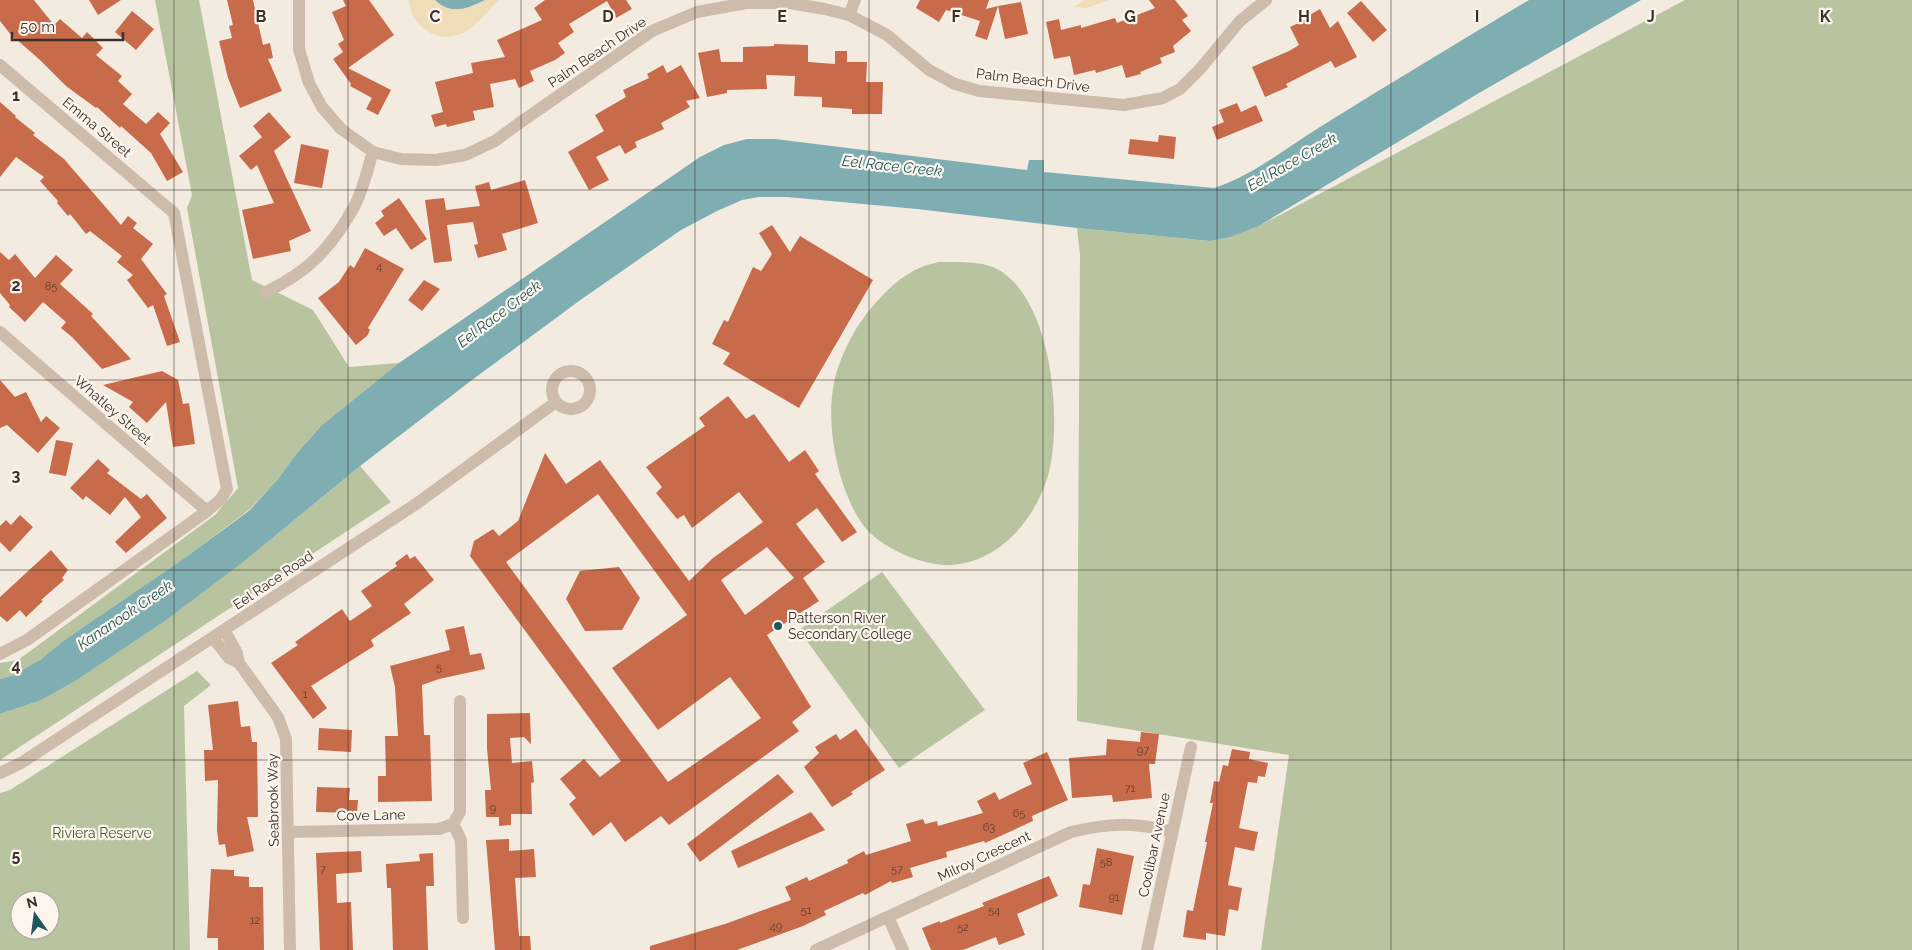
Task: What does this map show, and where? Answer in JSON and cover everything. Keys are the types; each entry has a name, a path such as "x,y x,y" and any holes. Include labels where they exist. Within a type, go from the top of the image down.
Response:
{"street":[{"name":"Palm Beach Drive","path":"299,0 299,49 309,83 322,107 342,129 373,152 401,159 436,160 465,155 495,141 652,31 697,12 746,3 790,3 849,15 887,35 929,70 955,84 979,91 1124,105 1163,98 1180,89 1200,69 1240,22 1266,0"},
{"path":"849,15 855,0"},
{"name":"Emma Street","path":"0,65 174,213 227,489 221,499 207,511"},
{"path":"266,292 288,282 303,272 330,244 355,206 373,152"},
{"name":"Whatley Street","path":"0,332 207,511"},
{"name":"Eel Race Road","path":"0,773 21,763 416,504 556,402"},
{"path":"0,654 27,640 207,511"},
{"name":"Seabrook Way","path":"225,631 237,653 239,663 278,717 285,732 288,750 290,950"},
{"name":"Seabrook Way","path":"213,638 229,658 239,663"},
{"path":"460,701 460,812 454,824 461,840 463,918"},
{"name":"Coolibar Avenue","path":"1147,950 1191,747"},
{"name":"Cove Lane","path":"289,832 439,829 454,824"},
{"name":"Milroy Crescent","path":"816,950 1071,832 1099,825 1131,824 1172,832"},
{"path":"888,916 903,950"}],"green space":[{"path":"155,0 199,0 252,280 313,310 349,367 399,363 322,425 297,453 278,479 250,509 186,557 63,641 40,660 11,676 0,679 0,663 18,660 215,515 238,488 187,208 192,195"},
{"path":"1685,0 1912,0 1912,950 1261,950 1289,755 1077,721 1080,255 1077,228 1210,241 1231,237 1259,226"},
{"path":"939,262 966,262 987,265 1013,281 1029,304 1041,332 1049,363 1053,395 1054,427 1052,456 1047,479 1033,510 1012,537 999,547 985,556 970,562 953,565 929,563 904,554 880,541 863,525 854,511 840,476 831,418 837,371 846,347 859,325 874,305 901,279 915,270"},
{"path":"360,466 391,502 0,760 0,714 39,701 247,559"},
{"path":"882,572 985,710 899,768 799,630"},
{"name":"Riviera Reserve","path":"197,671 211,685 184,706 190,950 0,950 0,793 10,790"}],"sand":[{"path":"409,0 435,0 439,4 472,7 485,0 499,0 470,29 455,36 446,37 437,35 421,26 411,10"},
{"path":"1085,0 1109,0 1087,8 1073,7"}],"water":[{"path":"435,0 485,0 466,8 453,9 441,5"},
{"path":"1529,0 1641,0 1479,93 1259,226 1231,237 1210,241 1077,228 917,209 787,197 759,197 742,200 717,211 681,230 579,301 472,380 360,466 247,559 166,620 75,681 39,701 0,714 0,679 11,676 40,660 63,641 186,557 250,510 322,425 399,363 700,157 724,145 747,139 775,139 1027,170 1029,160 1044,160 1044,172 1214,188 1242,177 1307,135"}],"building":[{"path":"0,0 34,0 54,25 60,19 82,38 87,32 103,48 96,55 122,76 118,81 132,94 123,104 146,124 158,112 170,123 160,134 183,172 167,181 151,153 97,107 66,86 40,60 15,40 0,21"},
{"path":"89,0 121,0 98,15"},
{"path":"227,0 253,0 263,45 270,43 273,58 268,59 282,91 240,108 228,78 219,41 232,38 229,26 233,25"},
{"path":"343,0 369,0 394,35 348,68 391,90 378,115 366,109 372,98 350,86 351,84 333,59 343,52 338,44 344,40 332,12 346,6"},
{"path":"545,0 626,0 632,9 616,18 607,1 569,24 574,32 558,43 565,53 555,60 530,71 534,81 519,88 515,79 490,84 494,107 473,111 475,120 447,127 446,124 435,127 431,115 443,112 435,82 473,73 471,63 505,57 497,40 542,20 534,8"},
{"path":"920,0 989,0 986,9 998,6 987,40 975,36 980,21 946,10 939,22 916,8"},
{"path":"1149,0 1175,0 1188,16 1182,20 1191,31 1173,46 1175,52 1160,58 1162,63 1140,72 1141,74 1126,78 1122,65 1096,73 1095,70 1074,75 1070,56 1054,59 1046,22 1059,19 1061,30 1081,25 1081,28 1115,18 1117,23 1155,8"},
{"path":"1361,1 1387,30 1373,42 1347,13"},
{"path":"1021,2 1028,34 1005,39 998,6"},
{"path":"1320,9 1330,28 1338,21 1357,57 1335,68 1331,61 1286,84 1288,87 1265,97 1252,67 1299,45 1290,27 1309,18 1308,16"},
{"path":"132,11 154,29 136,50 115,32"},
{"path":"774,44 808,45 808,62 835,64 835,51 847,51 847,62 867,62 866,82 883,82 882,114 852,114 852,109 822,107 822,97 794,96 795,76 766,75 767,89 727,90 727,93 707,97 698,53 719,49 721,62 743,62 743,47 774,46"},
{"path":"663,65 667,73 681,65 700,98 686,101 690,107 661,123 664,129 635,142 637,147 625,154 620,145 596,157 609,180 589,190 568,152 604,131 595,115 626,97 623,90 649,78 647,74"},
{"path":"0,102 35,133 33,135 64,159 121,225 128,216 137,223 133,228 153,244 141,259 167,294 164,296 180,342 167,346 153,305 148,308 127,280 133,275 117,262 122,256 90,231 86,234 70,214 68,216 57,203 58,201 40,181 44,177 16,157 0,177"},
{"path":"1237,103 1241,112 1256,105 1263,121 1217,140 1212,127 1224,122 1219,110"},
{"path":"269,112 291,137 274,151 311,231 289,241 291,251 253,259 242,210 274,203 257,165 251,170 239,156 262,137 253,126"},
{"path":"1159,135 1176,137 1174,159 1128,154 1130,139 1158,142"},
{"path":"301,144 329,150 322,188 294,183"},
{"path":"525,180 538,223 502,234 507,250 478,258 474,245 478,244 473,222 447,225 452,261 434,263 425,200 444,198 446,210 480,206 475,186 489,182 491,190"},
{"path":"399,198 427,239 411,250 396,228 384,236 375,223 384,216 381,211"},
{"path":"772,225 790,252 800,236 873,280 799,408 723,364 730,353 712,344 724,320 728,322 753,267 761,271 772,254 759,233"},
{"path":"365,248 404,269 368,328 370,330 367,336 356,345 318,298 339,282 350,265 354,268"},
{"path":"0,252 9,260 15,254 35,278 56,255 73,270 60,284 93,314 91,316 131,359 102,369 61,328 66,322 43,302 25,322 9,307 10,305 0,293"},
{"path":"424,280 440,289 422,311 408,300"},
{"path":"162,371 178,380 183,404 189,403 195,444 173,447 166,402 147,423 129,407 133,402 103,385"},
{"path":"0,380 15,397 26,392 41,422 46,416 60,428 38,453 7,425 0,428"},
{"path":"728,396 746,419 754,414 789,462 805,450 819,471 815,474 857,532 842,542 817,508 796,524 825,562 803,578 819,601 767,635 811,707 792,722 799,731 669,825 661,816 625,842 611,822 593,836 569,804 576,798 560,779 584,759 600,777 621,761 470,556 474,541 493,529 499,536 518,521 545,453 566,484 600,460 689,581 713,558 763,522 739,492 692,528 684,515 677,519 656,493 662,487 646,467 705,426 699,418","holes":["598,494 687,615 612,668 658,730 730,677 761,718 668,782 506,562","767,547 794,578 745,615 721,580"]},
{"path":"56,440 73,443 66,476 49,473"},
{"path":"98,459 110,470 107,473 141,499 147,494 167,518 126,553 115,542 141,517 125,497 110,515 86,496 83,500 70,488"},
{"path":"20,515 33,527 10,552 0,542 0,526 6,520 11,525"},
{"path":"51,550 68,570 62,578 64,580 41,600 43,601 26,617 20,610 7,622 0,616 0,597"},
{"path":"407,554 410,559 415,556 434,580 404,604 411,613 371,640 374,646 311,686 327,708 313,719 271,663 298,645 295,642 342,609 350,621 372,606 361,591 397,566 395,563"},
{"path":"619,567 640,598 622,630 585,631 566,599 580,571"},
{"path":"464,626 470,655 481,653 485,669 439,679 422,685 424,735 430,735 432,801 378,802 378,776 386,776 385,736 398,736 395,687 390,666 450,650 445,630"},
{"path":"238,701 241,727 250,726 252,742 257,742 258,817 247,817 254,851 227,857 225,844 219,845 217,831 218,780 205,781 204,750 213,750 208,705"},
{"path":"530,713 531,744 524,737 510,738 512,763 532,761 534,782 531,783 532,814 511,814 511,825 499,826 499,817 486,817 485,790 491,790 487,749 487,714"},
{"path":"319,728 352,730 351,752 318,750"},
{"path":"856,729 885,770 832,807 804,767 819,753 815,747 836,734 840,740"},
{"path":"1141,732 1159,734 1155,764 1149,764 1152,798 1113,802 1112,795 1072,798 1069,758 1106,755 1107,739 1140,742"},
{"path":"1232,749 1250,752 1249,759 1268,763 1265,777 1258,776 1257,783 1248,782 1239,828 1258,832 1254,851 1235,847 1228,885 1242,888 1238,911 1229,909 1225,936 1206,933 1206,940 1183,937 1187,910 1193,911 1207,842 1205,842 1213,803 1210,803 1214,781 1219,782 1223,765 1228,766"},
{"path":"1047,752 1068,800 1032,816 1033,821 985,843 984,841 946,852 947,857 910,868 913,877 892,883 891,881 865,895 863,893 824,911 826,915 803,926 737,950 650,950 650,946 725,924 791,900 785,887 807,877 809,881 848,863 847,860 864,851 866,855 911,841 906,824 923,819 925,824 937,821 938,826 983,813 977,801 995,792 999,800 1032,784 1023,763"},
{"path":"778,774 794,792 700,862 687,844"},
{"path":"317,787 350,788 349,800 358,800 357,813 316,812"},
{"path":"811,812 825,830 738,868 731,851"},
{"path":"509,839 509,851 534,849 536,877 515,878 519,936 530,936 531,950 495,950 486,840"},
{"path":"1097,848 1134,856 1122,915 1079,907 1083,884 1090,885"},
{"path":"361,851 362,872 336,874 337,903 351,902 353,950 320,950 316,853"},
{"path":"433,853 434,886 426,886 428,950 393,950 391,888 387,888 386,864 420,861 419,854"},
{"path":"211,869 234,870 234,876 249,877 249,887 263,887 264,950 218,950 218,938 207,938"},
{"path":"1049,876 1058,896 1017,914 1025,935 999,945 996,937 963,950 931,950 922,928 984,906 982,903"}],"place":[{"name":"Patterson River Secondary College","path":"778,626"}],"water label":[{"name":"Eel Race Creek","path":"1292,162"},
{"name":"Eel Race Creek","path":"892,166"},
{"name":"Eel Race Creek","path":"499,314"},
{"name":"Kananook Creek","path":"125,615"}]}
